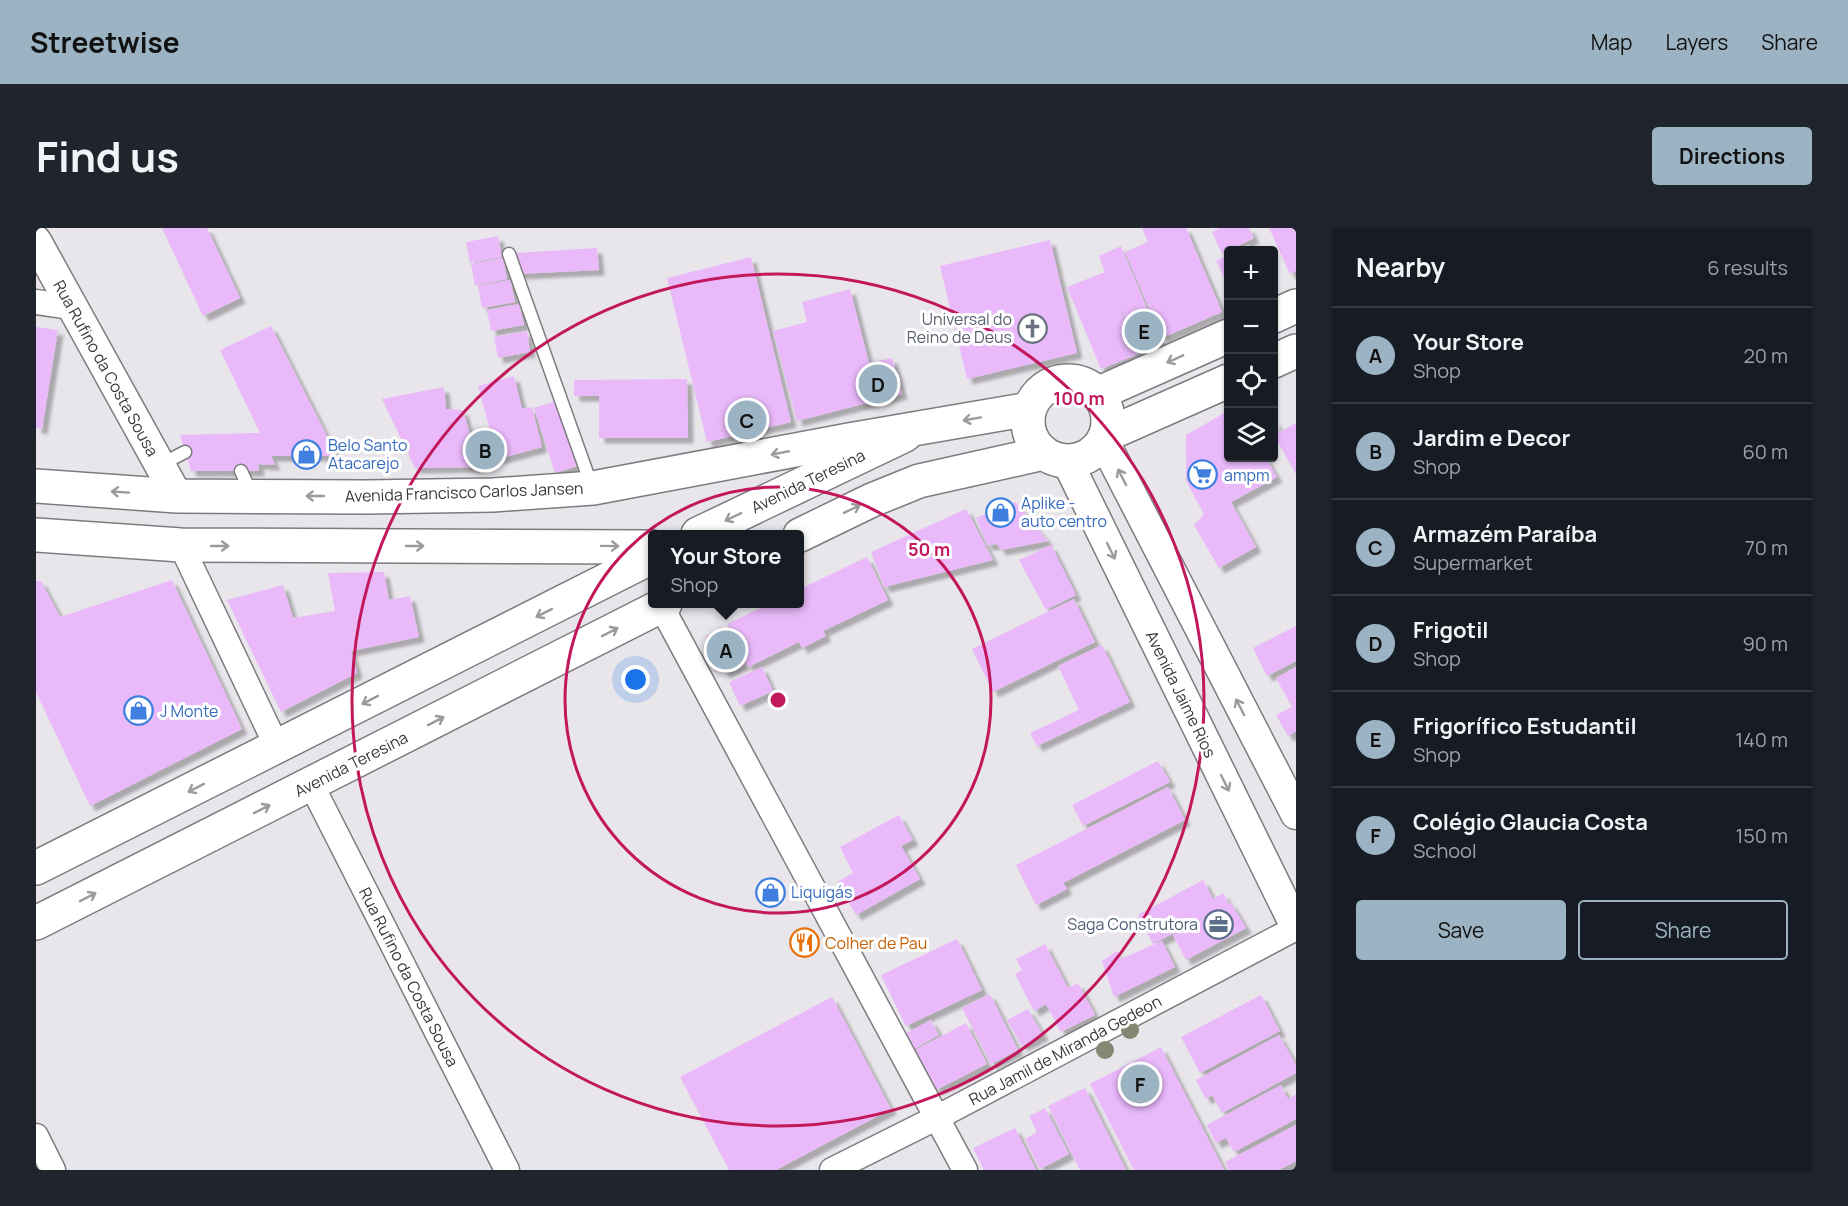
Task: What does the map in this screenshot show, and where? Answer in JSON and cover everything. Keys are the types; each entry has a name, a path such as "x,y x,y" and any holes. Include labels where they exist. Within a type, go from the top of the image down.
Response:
{"main road":[{"path":"1278,314 1296,306"},
{"path":"1097,394 1224,338"},
{"path":"1278,360 1296,351"},
{"path":"1056,457 1035,444 1028,422 1029,409 1035,399 1053,384 1077,382 1097,394 1104,403 1107,413 1108,424 1104,438"},
{"path":"804,533 872,500 919,481 1056,457 1088,456 1104,438 1224,383"},
{"name":"Avenida Francisco Carlos Jansen","path":"36,486 177,495 247,483 367,497 494,495 593,488 1029,409"},
{"name":"Avenida Teresina","path":"706,530 918,429"},
{"path":"367,497 367,546"},
{"path":"36,535 180,545 648,546"},
{"path":"36,868 648,559"},
{"name":"Avenida Teresina","path":"36,923 657,608"},
{"path":"153,810 175,853"}],"street":[{"name":"Rua Rufino da Costa Sousa","path":"36,241 71,307 172,459 177,495"},
{"path":"36,302 71,307"},
{"path":"1104,438 1296,814"},
{"name":"Avenida Jaime Rios","path":"1056,457 1296,927"},
{"path":"180,545 277,747"},
{"path":"665,608 965,1170"},
{"name":"Rua Rufino da Costa Sousa","path":"311,784 507,1170"},
{"name":"Rua Jamil de Miranda Gedeon","path":"832,1170 938,1117 1296,927"},
{"path":"36,1136 53,1170"}],"lane":[{"path":"509,254 593,488"}],"building":[{"path":"162,228 207,228 240,298 203,316"},
{"path":"1142,228 1186,228 1222,312 1162,338 1125,252 1148,242"},
{"path":"1220,228 1249,228 1254,238 1238,246 1224,246 1222,254 1212,232"},
{"path":"1269,228 1296,228 1296,271 1290,274"},
{"path":"498,236 502,257 470,263 466,242"},
{"path":"1050,240 1077,353 967,379 940,266"},
{"path":"1121,246 1162,344 1140,353 1115,296 1138,354 1101,369 1067,287 1105,272 1099,256"},
{"path":"597,248 599,270 517,274 516,253"},
{"path":"751,257 791,422 707,442 667,278"},
{"path":"1224,257 1224,277 1216,261"},
{"path":"503,258 507,279 475,286 471,264"},
{"path":"510,280 515,302 482,308 478,286"},
{"path":"850,289 869,363 892,358 902,394 797,421 773,331 807,322 802,302"},
{"path":"519,304 524,325 491,331 487,310"},
{"path":"271,326 337,456 271,456 275,465 258,464 259,471 191,471 180,435 260,433 220,350"},
{"path":"36,327 58,330 42,429 36,428"},
{"path":"527,331 530,352 498,358 494,337"},
{"path":"514,376 522,409 532,407 542,447 498,459 478,386"},
{"path":"687,379 688,438 599,438 599,396 574,396 574,380"},
{"path":"444,387 446,409 463,410 479,467 415,468 382,399"},
{"path":"556,401 577,466 555,473 534,408"},
{"path":"1224,413 1224,462 1268,462 1277,477 1231,502 1256,547 1219,568 1194,525 1204,514 1186,481 1186,435"},
{"path":"1296,423 1296,474 1278,442 1278,433"},
{"path":"491,438 495,459 479,463 475,441"},
{"path":"1015,502 1048,541 1001,550 997,544 987,545 976,518"},
{"path":"966,509 993,560 884,587 871,552"},
{"path":"1051,545 1076,595 1046,610 1019,560"},
{"path":"867,557 888,600 823,631 826,636 802,648 799,642 748,667 727,624 761,608 804,608 804,587"},
{"path":"384,572 389,600 410,596 419,637 351,651 357,673 281,712 227,600 283,585 293,618 335,611 328,573"},
{"name":"J Monte","path":"172,580 242,729 90,806 36,692 36,581 41,581 60,617"},
{"path":"1074,599 1095,642 993,692 972,649"},
{"path":"1296,626 1296,661 1267,676 1253,648"},
{"path":"727,627 745,664 724,673 706,636"},
{"path":"1102,645 1130,702 1037,746 1030,733 1079,710 1058,666"},
{"path":"762,667 773,691 740,706 729,682"},
{"path":"1296,667 1296,731 1288,736 1276,715 1292,707 1276,678"},
{"path":"1158,761 1170,782 1083,826 1072,805"},
{"path":"1168,787 1185,820 1063,883 1067,889 1036,905 1016,865"},
{"path":"899,815 913,840 901,846 920,879 856,915 837,882 853,873 840,847"},
{"path":"1203,880 1213,899 1223,893 1229,904 1153,944 1138,915"},
{"path":"1231,903 1246,928 1186,960 1173,935"},
{"path":"957,939 982,990 906,1026 881,975"},
{"path":"1162,941 1175,967 1114,997 1102,961 1117,951 1121,959"},
{"path":"1045,944 1068,988 1078,983 1095,1015 1061,1032 1046,1004 1034,1011 1015,974 1022,970 1016,959"},
{"path":"990,994 1018,1050 991,1064 962,1008"},
{"path":"1261,995 1280,1031 1200,1073 1181,1037"},
{"path":"832,997 891,1109 776,1170 729,1170 680,1077"},
{"path":"1028,1009 1043,1035 1022,1046 1007,1020"},
{"path":"931,1020 939,1035 909,1052 901,1036"},
{"path":"966,1023 987,1064 936,1090 915,1050"},
{"path":"1279,1035 1296,1065 1296,1073 1222,1113 1212,1095 1206,1099 1196,1080"},
{"path":"1161,1047 1224,1170 1134,1170 1090,1084"},
{"path":"1281,1085 1288,1099 1296,1094 1296,1119 1234,1152 1226,1138 1216,1143 1207,1125"},
{"path":"1085,1088 1126,1170 1080,1170 1048,1106"},
{"path":"1045,1108 1069,1154 1040,1169 1025,1139 1037,1132 1029,1116"},
{"path":"1296,1125 1296,1161 1279,1170 1229,1170 1225,1162"},
{"path":"1015,1128 1036,1170 984,1170 973,1148"}],"place":[{"name":"Universal do Reino de Deus","path":"1033,328"},
{"name":"Frigorífico Estudantil","path":"1144,331"},
{"name":"Frigotil","path":"878,384"},
{"name":"Armazém Paraíba","path":"747,420"},
{"name":"Jardim e Decor","path":"485,450"},
{"name":"Belo Santo Atacarejo","path":"307,454"},
{"name":"ampm","path":"1203,475"},
{"name":"Aplike - auto centro","path":"1000,512"},
{"name":"Your Store","path":"726,650"},
{"name":"J Monte","path":"139,711"},
{"name":"Liquigás","path":"770,892"},
{"name":"Saga Construtora","path":"1219,924"},
{"name":"Colher de Pau","path":"804,943"},
{"name":"Colégio Glaucia Costa","path":"1140,1084"}]}
